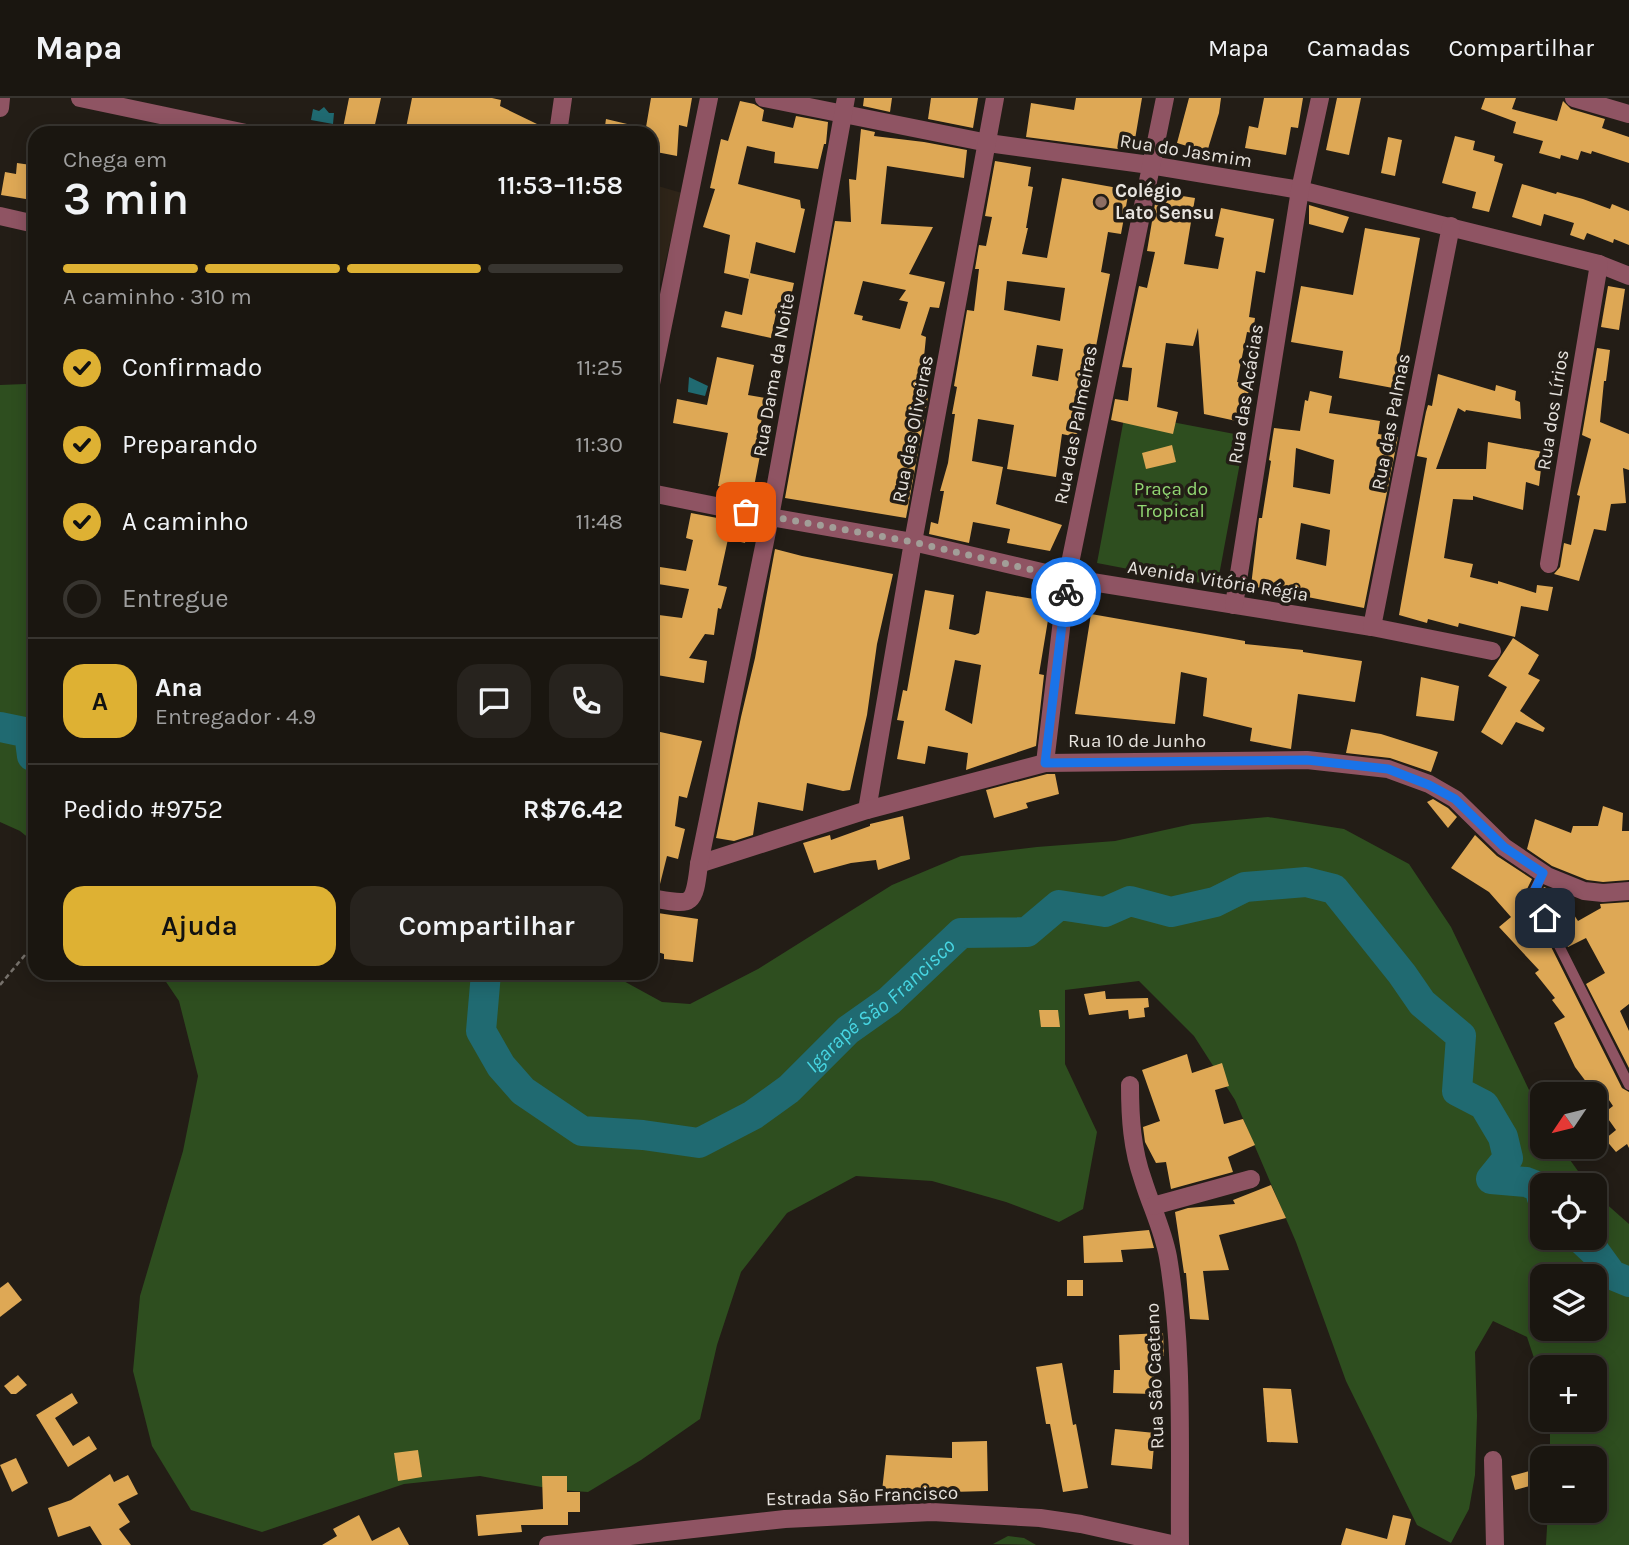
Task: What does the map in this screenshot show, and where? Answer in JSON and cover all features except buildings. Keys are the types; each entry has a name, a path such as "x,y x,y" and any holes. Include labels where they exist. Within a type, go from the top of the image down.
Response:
{"street":[{"path":"0,108 1,98"},
{"path":"80,98 213,126"},
{"path":"559,126 563,98"},
{"path":"658,349 709,98"},
{"name":"Rua do Jasmim","path":"764,98 844,106 988,143 1150,165 1300,190 1599,264 1629,276"},
{"name":"Rua das Oliveiras","path":"867,810 913,542 995,98"},
{"name":"Rua das Palmeiras","path":"1045,763 1067,578 1165,98"},
{"name":"Rua das Acácias","path":"1234,605 1300,190 1320,98"},
{"path":"1574,98 1629,114"},
{"name":"Rua Dama da Noite","path":"699,864 770,517 844,106"},
{"path":"0,216 28,222"},
{"name":"Rua das Palmas","path":"1372,627 1451,226"},
{"name":"Rua dos Lírios","path":"1549,564 1599,264"},
{"name":"Avenida Vitória Régia","path":"658,493 770,517 913,542 1067,578 1372,627 1492,651"},
{"name":"Rua 10 de Junho","path":"699,864 867,810 1045,763 1307,760 1388,769 1429,785 1455,799 1504,847 1543,873 1584,891 1629,891"},
{"path":"658,899 683,903 691,899 695,892 699,864"},
{"name":"Rua São Caetano","path":"1130,1085 1130,1116 1135,1152 1167,1253 1176,1312 1180,1374 1178,1545"},
{"path":"1153,1206 1251,1179"},
{"path":"1493,1460 1495,1545"},
{"name":"Estrada São Francisco","path":"548,1545 785,1519 932,1512 1040,1518 1178,1545"}],"lane":[{"path":"1543,873 1533,894 1629,1085"}],"path":[{"path":"0,985 28,951"}],"shaded area":[{"path":"658,186 682,193 658,293"}],"green space":[{"path":"28,384 28,837 0,822 0,385"},
{"name":"Praça do Tropical","path":"1125,413 1245,436 1217,586 1097,563"},
{"path":"1268,817 1344,829 1409,864 1451,927 1530,1092 1530,1159 1569,1159 1579,1173 1530,1173 1530,1250 1607,1250 1607,1205 1629,1224 1629,1545 1546,1545 1547,1523 1607,1523 1607,1446 1550,1446 1550,1432 1607,1432 1607,1355 1533,1355 1527,1337 1493,1321 1475,1352 1475,1475 1469,1509 1451,1543 1417,1525 1346,1381 1296,1242 1235,1100 1194,1036 1139,981 1065,990 1065,1064 1097,1132 1083,1209 1059,1222 1006,1202 932,1181 856,1176 787,1213 741,1272 717,1345 700,1419 641,1460 588,1492 558,1490 480,1476 404,1484 262,1532 191,1510 152,1446 133,1371 140,1296 183,1151 198,1076 179,1001 165,980 622,980 662,1002 690,1004 758,969 892,885 961,856 1115,841 1192,824"},
{"path":"1008,1536 1024,1538 1036,1545 993,1544"}],"water":[{"path":"324,107 329,113 334,113 333,124 311,120 313,109 319,111"},
{"path":"689,377 708,386 705,396 688,392"}],"waterway":[{"name":"Igarapé São Francisco","path":"0,727 28,733"},
{"name":"Igarapé São Francisco","path":"485,980 481,1031 501,1066 523,1091 582,1131 643,1135 699,1143 753,1115 789,1089 848,1030 889,1001 961,933 1027,932 1059,905 1105,912 1130,901 1171,912 1215,902 1245,887 1306,882 1334,889 1422,1003 1461,1036 1457,1091 1484,1105 1503,1137 1508,1158 1491,1179 1530,1184"},
{"name":"Igarapé São Francisco","path":"1593,1250 1612,1275 1629,1282"}],"way so far":[{"path":"746,512 913,542 1067,578 1066,592"}],"place":[{"name":"Colégio Lato Sensu","path":"1101,202"}],"route":[{"path":"1066,592 1045,763 1307,760 1388,769 1443,791 1455,799 1504,847 1543,873 1533,894 1545,918"}]}
